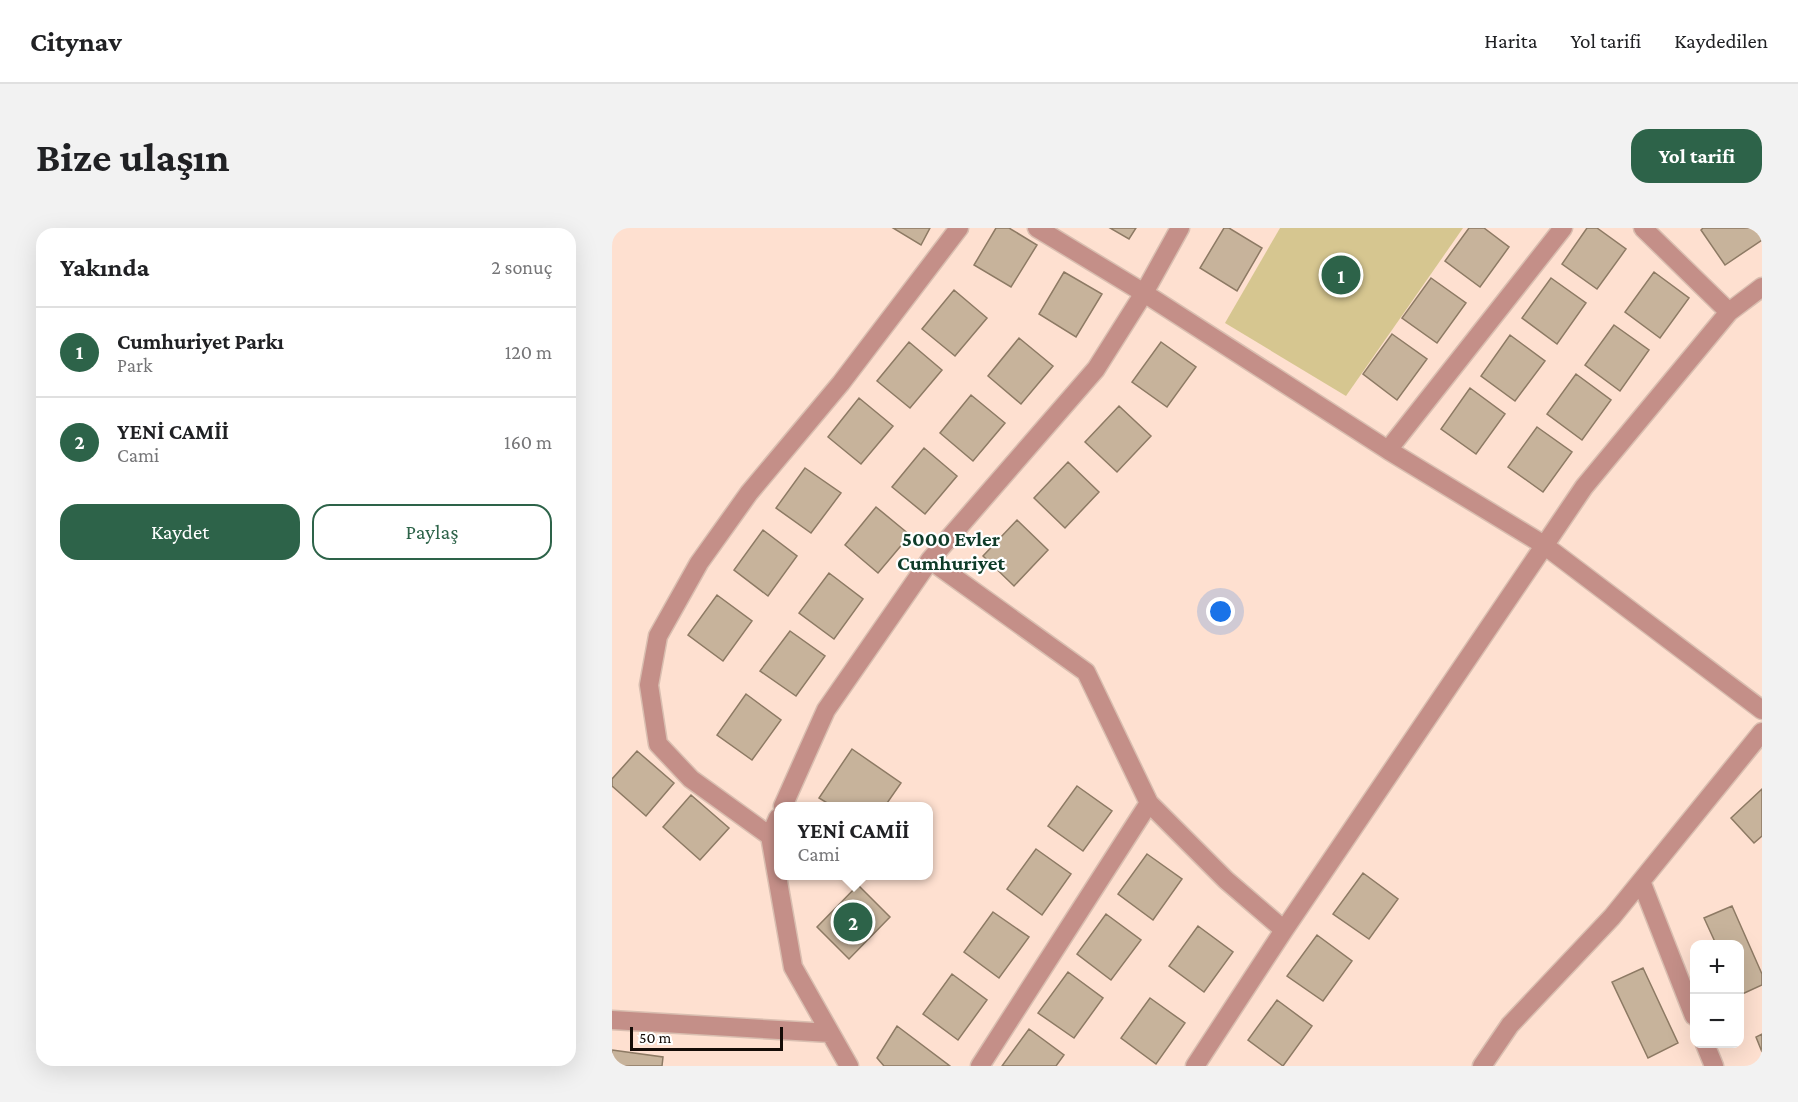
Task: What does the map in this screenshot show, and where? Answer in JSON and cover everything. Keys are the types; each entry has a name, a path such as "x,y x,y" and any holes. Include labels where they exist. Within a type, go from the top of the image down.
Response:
{"street":[{"path":"770,836 690,779 658,744 649,685 658,636 699,563 749,493 841,383 959,228"},
{"path":"1037,228 1144,293 1388,450 1544,545 1762,710"},
{"path":"785,802 826,710 930,560 1096,369 1144,293 1179,228"},
{"path":"1388,450 1563,228"},
{"path":"1643,228 1729,312"},
{"path":"1195,1066 1284,930 1584,487 1729,312 1762,287"},
{"path":"930,560 1086,672 1149,803 1226,880 1284,930"},
{"path":"1482,1066 1510,1025 1612,917 1762,732"},
{"path":"980,1066 1149,803"},
{"path":"774,827 770,836 774,859"},
{"path":"778,880 793,967 849,1066"},
{"path":"1641,881 1690,1004"},
{"path":"612,1020 830,1033"},
{"path":"1707,1048 1714,1066"}],"shaded area":[{"path":"1280,228 1463,228 1346,396 1225,323"}],"building":[{"path":"893,228 930,228 921,245"},
{"path":"996,228 1009,228 1037,245 1011,287 974,265"},
{"path":"1110,228 1136,228 1129,239"},
{"path":"1224,228 1229,228 1262,248 1237,291 1200,268"},
{"path":"1469,228 1484,228 1509,247 1480,287 1445,261"},
{"path":"1587,228 1597,228 1626,249 1597,289 1562,264"},
{"path":"1703,228 1760,228 1762,240 1725,265 1701,230"},
{"path":"1064,272 1102,294 1076,337 1039,314"},
{"path":"1654,272 1689,298 1660,338 1625,312"},
{"path":"1431,278 1466,303 1437,343 1402,318"},
{"path":"1551,278 1586,303 1557,344 1522,318"},
{"path":"954,290 987,318 955,356 922,329"},
{"path":"1614,325 1649,350 1620,391 1585,365"},
{"path":"1392,334 1427,359 1397,400 1363,374"},
{"path":"1510,335 1545,361 1515,401 1481,376"},
{"path":"1019,338 1053,366 1021,404 988,376"},
{"path":"909,342 942,370 910,408 877,381"},
{"path":"1161,342 1196,367 1167,407 1132,382"},
{"path":"1576,374 1611,400 1582,440 1547,414"},
{"path":"1470,388 1505,414 1476,454 1441,429"},
{"path":"971,395 1005,423 973,461 940,433"},
{"path":"859,398 893,426 861,464 828,437"},
{"path":"1119,406 1151,436 1117,472 1085,442"},
{"path":"1537,427 1572,452 1543,492 1508,467"},
{"path":"924,448 957,476 925,514 892,487"},
{"path":"1068,462 1099,492 1065,528 1034,498"},
{"path":"805,468 841,493 811,533 776,508"},
{"path":"876,507 910,535 878,573 845,545"},
{"path":"1017,520 1048,550 1014,586 983,556"},
{"path":"763,530 797,556 768,596 734,570"},
{"path":"829,573 863,599 834,639 799,613"},
{"path":"717,595 752,621 723,661 688,635"},
{"path":"790,631 825,656 796,696 760,671"},
{"path":"746,694 781,720 752,760 717,735"},
{"path":"852,749 901,783 888,802 826,802 819,798"},
{"path":"637,751 674,783 646,816 612,786 612,779"},
{"path":"1077,786 1112,811 1083,851 1048,826"},
{"path":"1762,789 1762,836 1754,843 1731,818"},
{"path":"691,795 729,828 700,860 663,827"},
{"path":"1036,849 1071,874 1042,915 1007,889"},
{"path":"1147,854 1182,879 1153,920 1118,894"},
{"path":"1363,873 1398,899 1369,939 1333,914"},
{"path":"858,885 890,917 849,959 817,927"},
{"path":"1732,906 1762,974 1762,985 1744,993 1744,940 1714,940 1704,918"},
{"path":"993,912 1029,937 999,978 964,952"},
{"path":"1106,914 1141,940 1111,980 1077,954"},
{"path":"1198,926 1233,952 1204,992 1169,966"},
{"path":"1317,935 1352,961 1323,1001 1287,976"},
{"path":"1643,968 1678,1043 1648,1058 1612,982"},
{"path":"1068,972 1103,998 1074,1038 1038,1013"},
{"path":"952,974 987,1000 958,1040 923,1014"},
{"path":"1150,998 1185,1023 1156,1064 1121,1038"},
{"path":"1277,1000 1312,1026 1283,1066 1248,1040"},
{"path":"897,1026 950,1066 884,1066 877,1058"},
{"path":"1029,1029 1064,1055 1056,1066 1002,1066"},
{"path":"1762,1034 1762,1052 1756,1037"},
{"path":"612,1050 663,1057 662,1066 612,1066"}],"place":[{"name":"Cumhuriyet Parkı","path":"1341,275"},
{"name":"YENİ CAMİİ","path":"853,922"}],"district":[{"name":"5000 Evler Cumhuriyet","path":"951,551"}]}
